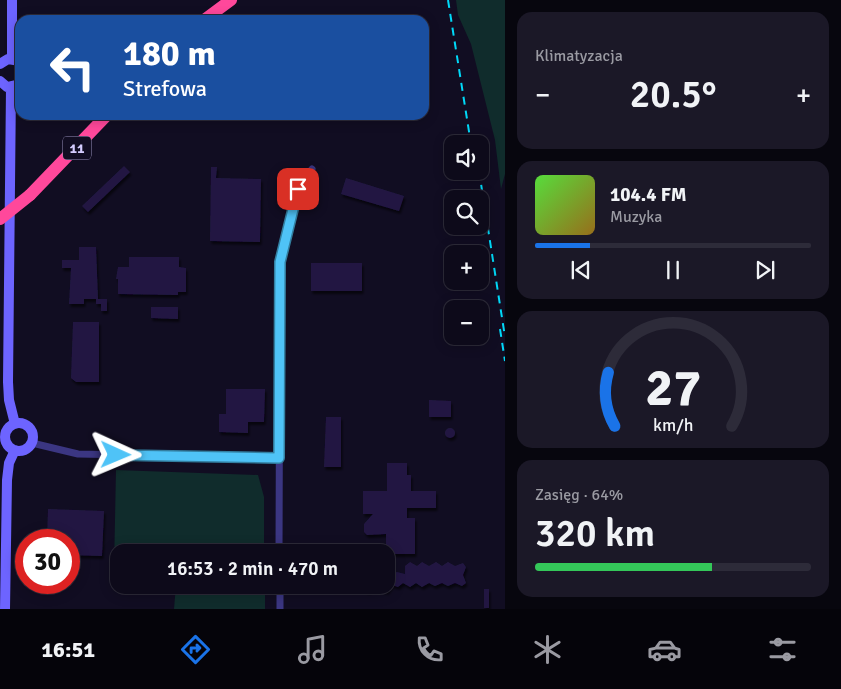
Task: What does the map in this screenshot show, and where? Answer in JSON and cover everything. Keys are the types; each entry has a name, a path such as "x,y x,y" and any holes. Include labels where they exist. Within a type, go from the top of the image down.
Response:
{"highway":[{"path":"211,15 231,0"},
{"name":"11","path":"0,219 30,195 99,120"}],"street":[{"path":"12,0 15,45"},
{"path":"0,64 15,60"},
{"path":"0,81 15,86"},
{"path":"15,120 8,382 9,400 15,424"},
{"path":"280,544 280,262 298,189 312,168"},
{"path":"15,424 24,424 31,430 32,443 25,450 15,450 8,445 6,437 8,429 15,424"},
{"path":"32,443 78,454 279,458"},
{"path":"5,609 7,480 9,464 15,450"},
{"path":"280,594 280,609"}],"green space":[{"path":"456,0 505,0 505,174 501,189 495,140 471,44 458,15"},
{"path":"116,470 258,475 264,497 264,544 115,544"},
{"path":"175,594 265,594 265,609 174,609"}],"building":[{"path":"124,166 130,172 88,212 82,206"},
{"path":"211,167 217,167 216,178 261,179 260,242 210,241"},
{"path":"346,178 404,196 399,211 341,194"},
{"path":"79,247 96,247 98,299 107,299 107,311 101,311 101,304 96,304 96,299 84,299 84,304 69,304 71,268 62,268 62,260 79,260"},
{"path":"129,257 179,257 179,267 186,268 186,292 178,292 178,295 118,294 118,279 116,279 118,267 129,267"},
{"path":"311,263 362,263 362,291 311,291"},
{"path":"151,307 178,307 178,319 151,318"},
{"path":"73,322 99,322 99,382 76,382 71,378"},
{"path":"226,389 265,389 264,422 248,422 248,433 219,432 219,414 226,414"},
{"path":"429,400 451,401 451,417 429,417"},
{"path":"326,417 341,417 341,467 324,467"},
{"path":"448,428 452,428 455,433 454,437 448,438 445,435 445,431"},
{"path":"387,463 407,463 407,475 411,475 411,491 436,491 436,508 407,508 407,518 415,518 415,554 395,554 395,544 386,544 386,534 367,535 364,532 364,524 373,514 363,514 363,491 387,491"},
{"path":"48,509 104,511 102,556 80,555 80,529 47,529"},
{"path":"410,562 417,566 422,562 429,566 436,562 442,566 448,562 455,566 463,563 466,567 463,575 466,583 462,586 455,583 448,586 442,583 435,586 429,583 422,587 416,583 410,587 403,583 398,587 395,586 395,573 405,574 405,566"},
{"path":"484,589 489,589 489,608 484,608"}],"railway":[{"path":"448,0 470,135"},
{"path":"480,180 505,337"},
{"path":"500,329 505,361"}],"route":[{"path":"116,455 279,458 280,262 298,189"}]}
